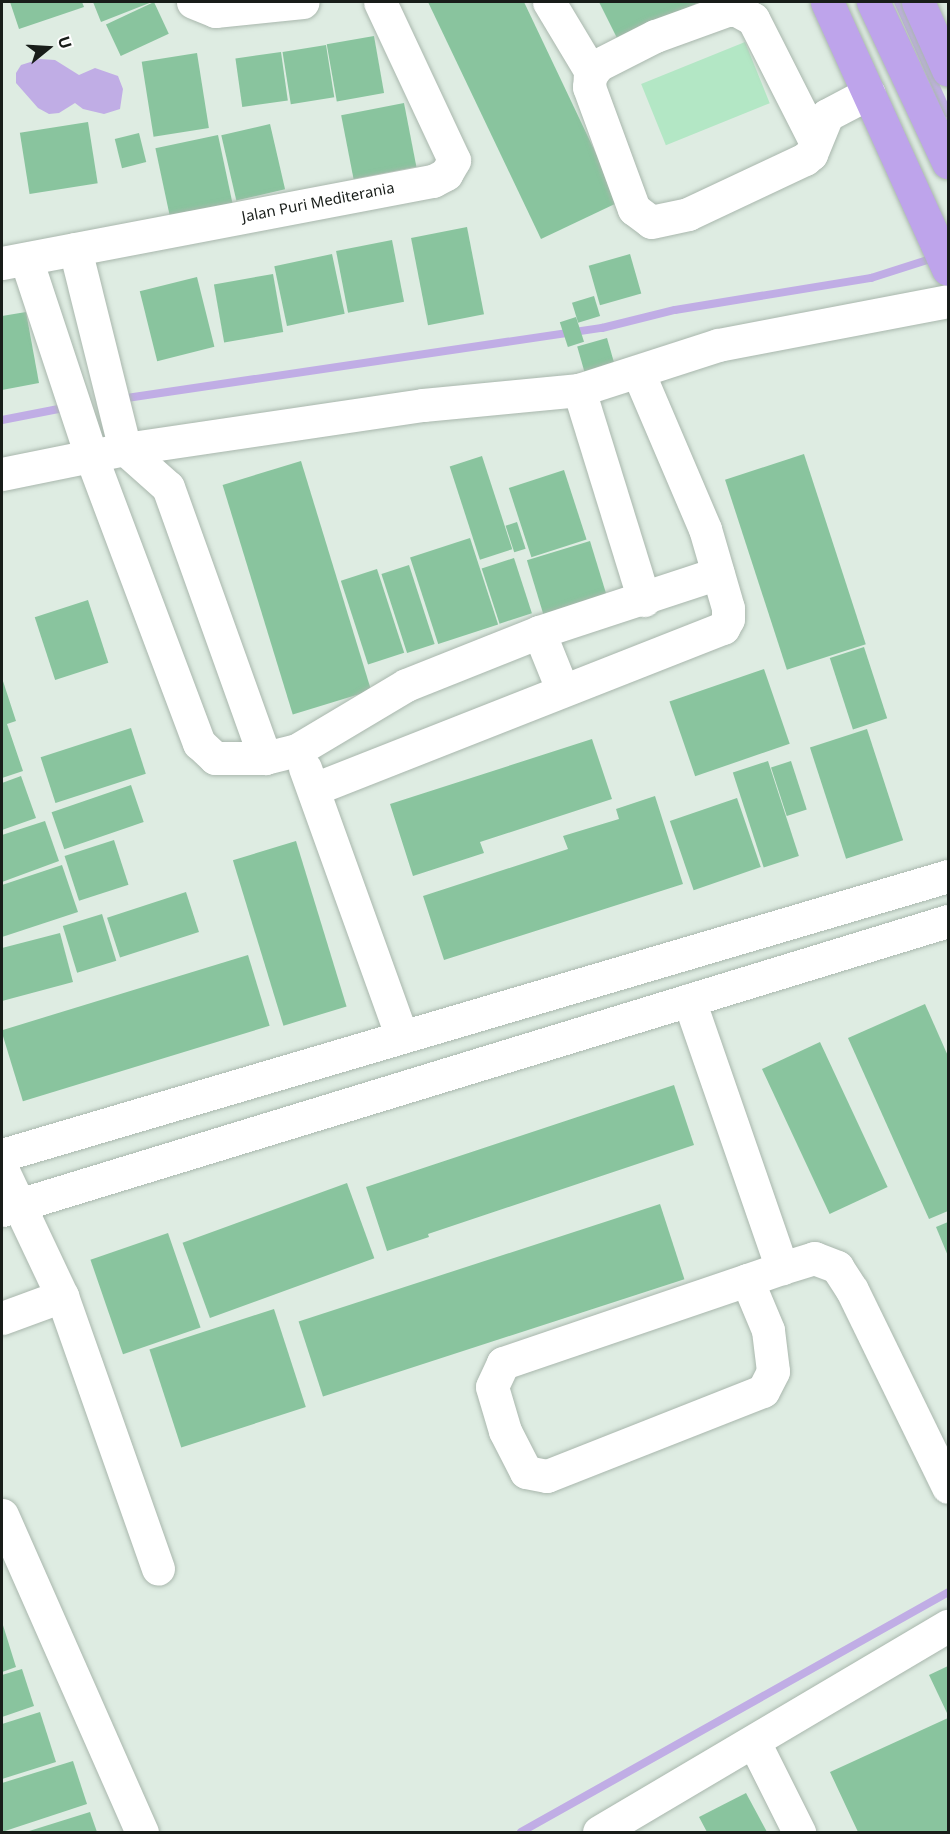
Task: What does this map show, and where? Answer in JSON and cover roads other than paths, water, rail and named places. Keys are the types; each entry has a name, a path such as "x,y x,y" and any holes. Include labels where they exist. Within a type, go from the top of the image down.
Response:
{"highway":[{"path":"827,2 932,229 948,269"},
{"path":"873,2 948,162"},
{"path":"918,2 948,70"}],"street":[{"path":"193,2 215,11 303,2"},
{"name":"Jalan Puri Mediterania","path":"14,261 433,181 450,171 453,160 380,2"},
{"path":"549,2 591,72"},
{"path":"815,141 753,19 742,12 727,10 690,22 598,65 591,72 589,87 634,208 647,221 659,222 688,214 766,181 806,159 815,141 827,115 869,93"},
{"path":"75,249 125,449 168,487 265,758"},
{"path":"14,261 68,387 91,456 199,743 209,754 224,760 265,758 297,750 406,685 539,632 644,600 718,573"},
{"path":"2,474 125,449 423,405 579,390 639,374 679,356 718,345 948,301"},
{"path":"314,789 561,689 723,628 728,619 728,608 705,529 639,374"},
{"path":"579,390 644,600"},
{"path":"539,632 561,689"},
{"path":"297,750 314,789 401,1034"},
{"path":"2,1155 401,1034 948,876"},
{"path":"9,1207 948,921"},
{"path":"689,1000 782,1268"},
{"path":"2,1169 9,1207 62,1296 158,1569"},
{"path":"747,1280 768,1330 773,1371 763,1391 547,1476 526,1472 505,1431 492,1387 502,1363 782,1268 814,1258 837,1267 852,1290 948,1487"},
{"path":"2,1318 62,1296"},
{"path":"2,1515 142,1833"},
{"path":"599,1833 948,1626"},
{"path":"754,1742 799,1833"}],"waterway":[{"path":"898,2 948,113"},
{"path":"120,399 602,328 675,310 871,278 937,257"},
{"path":"2,420 69,407"},
{"path":"521,1832 948,1592"}]}
